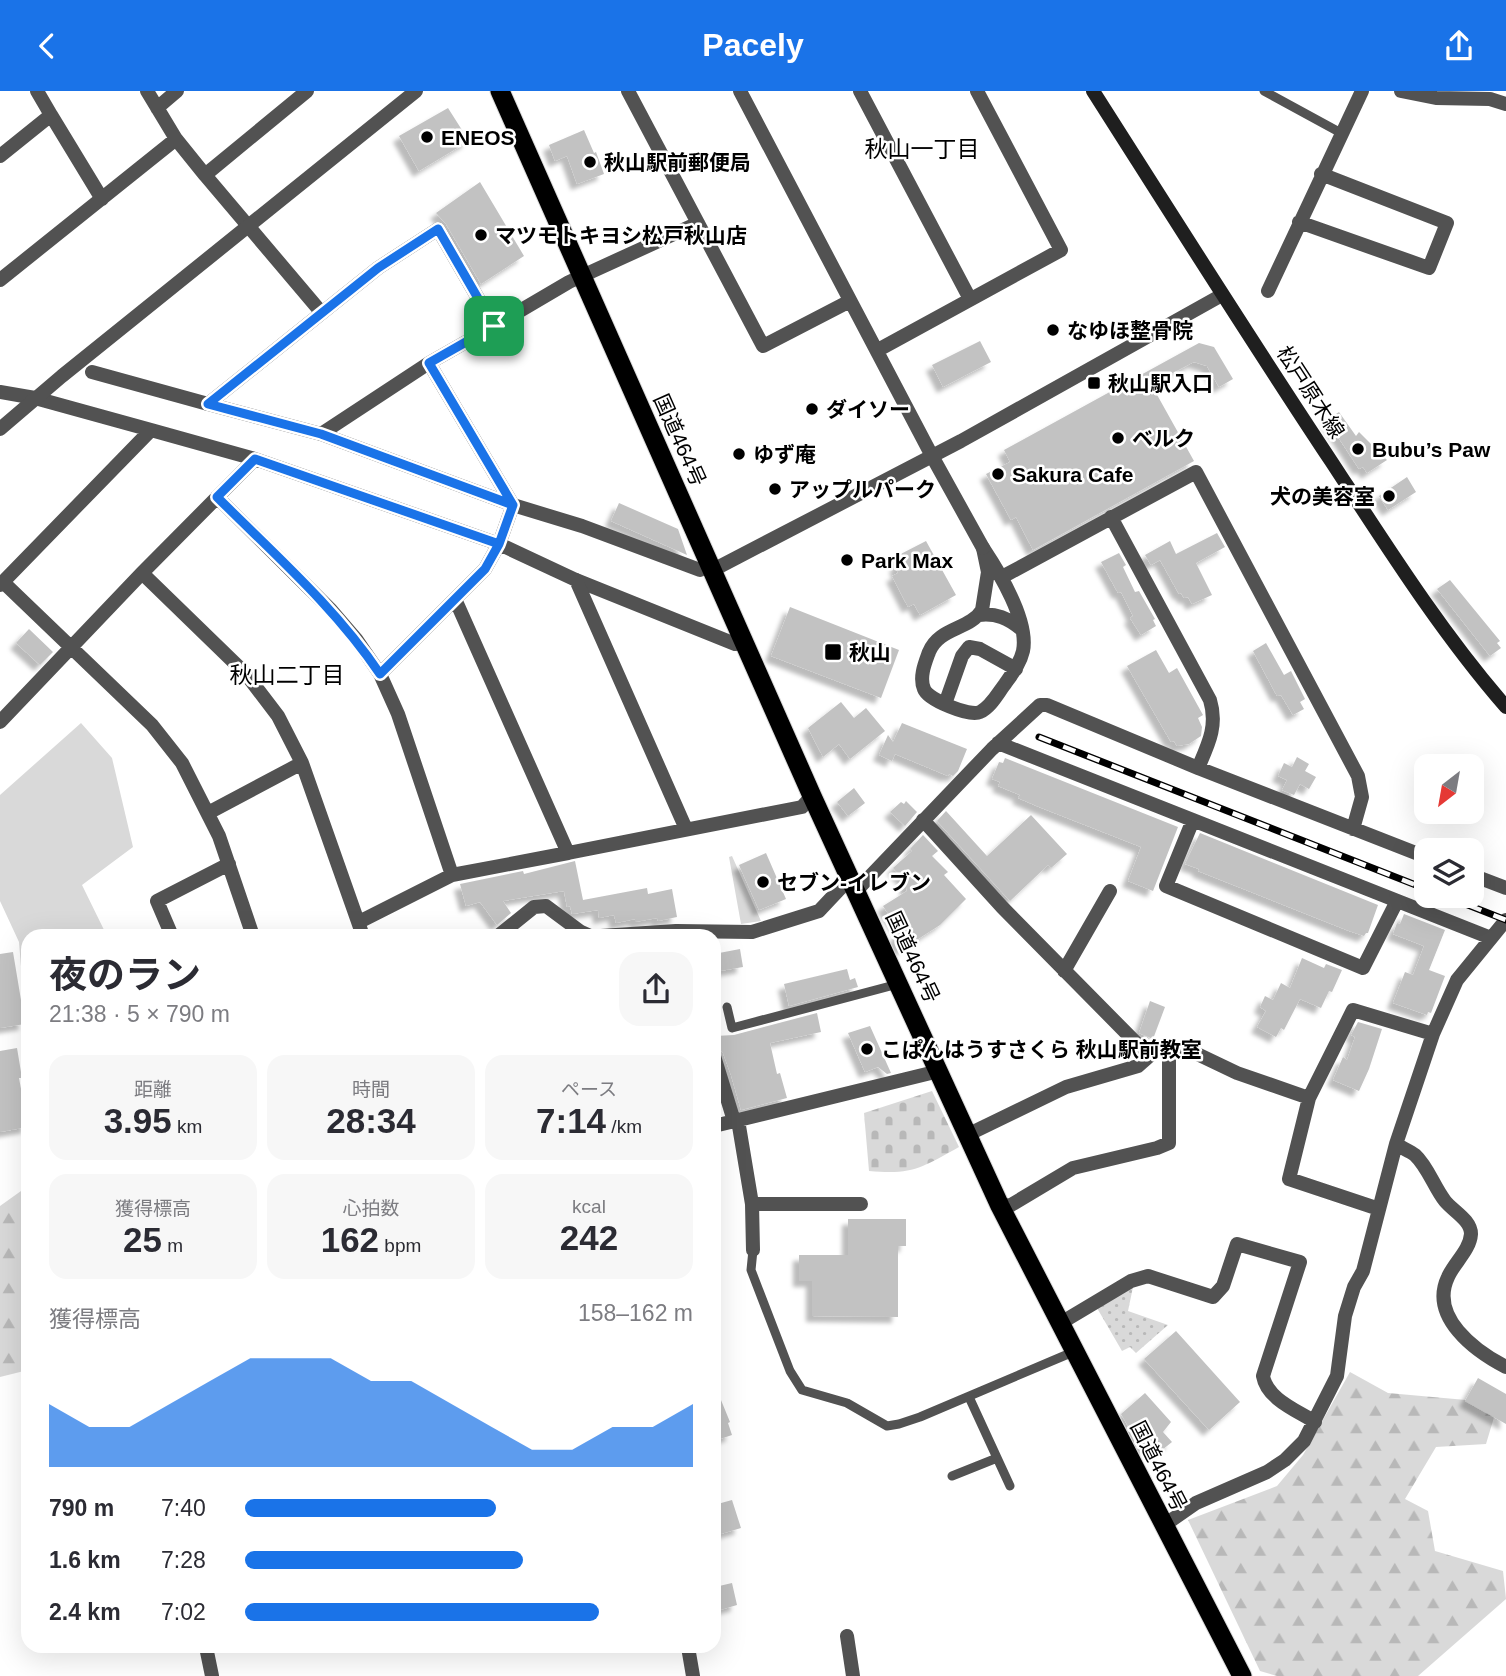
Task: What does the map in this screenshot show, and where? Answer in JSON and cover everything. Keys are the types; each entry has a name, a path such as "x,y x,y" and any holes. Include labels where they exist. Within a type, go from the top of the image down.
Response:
{"highway":[{"name":"国道464号","path":"500,91 707,570 900,983 1000,1206 1242,1676"}],"main road":[{"name":"松戸原木線","path":"1093,91 1222,295 1403,570 1475,671 1506,707"}],"street":[{"path":"37,91 102,199"},
{"path":"147,91 176,139 321,312"},
{"path":"157,108 177,91"},
{"path":"205,175 307,91"},
{"path":"0,429 416,91"},
{"path":"628,91 763,346 850,301"},
{"path":"740,91 932,456 1002,577 1015,607 1021,629 1024,649 1016,669 991,703 979,713 972,714 927,695 923,688 922,673 930,649 939,637 979,615 999,616 1021,629"},
{"path":"860,91 970,299"},
{"path":"878,350 1061,250 977,91"},
{"path":"1268,291 1362,91"},
{"path":"1401,91 1436,98 1490,95 1506,104"},
{"path":"0,156 51,115"},
{"path":"0,280 176,139"},
{"path":"1299,222 1429,268 1447,223 1321,174"},
{"path":"321,434 429,363 582,276 698,223"},
{"path":"208,404 378,268 438,229 494,326"},
{"path":"92,372 321,434 513,505 707,570 932,456 1222,295"},
{"path":"429,363 513,505"},
{"path":"0,392 35,398 255,459 499,544 576,580 735,644"},
{"path":"151,429 1,583 152,725 182,763 208,813 251,929"},
{"path":"0,722 255,459"},
{"path":"1002,577 1196,473 1358,776 1362,797 1353,829"},
{"path":"217,497 331,610 356,639 380,674 398,715 452,875"},
{"path":"380,674 485,569 499,544 513,505"},
{"path":"1111,517 1210,700 1214,724 1198,768"},
{"path":"979,615 984,602 988,572 983,548"},
{"path":"142,573 246,674 278,716 302,764 361,929 452,875 802,807 813,796"},
{"path":"576,580 686,829"},
{"path":"456,599 568,853"},
{"path":"945,704 962,656 969,647 980,649 1016,669"},
{"path":"721,932 752,932 819,911 854,884 923,820 998,743 1040,705 1047,705 1198,768 1414,852"},
{"path":"998,743 1491,938"},
{"path":"208,813 302,764"},
{"path":"923,820 1002,907 1149,1056"},
{"path":"1193,820 1166,886 1363,968 1397,901"},
{"path":"170,929 157,901 229,865"},
{"path":"1484,879 1506,887"},
{"path":"1064,971 1110,891"},
{"path":"507,929 534,907 546,906 577,929"},
{"path":"1163,1526 1196,1503 1267,1472 1285,1460 1304,1441 1315,1422 1337,1375 1345,1316 1353,1287 1363,1271 1396,1144 1433,1034 1457,980 1506,920"},
{"path":"1379,1209 1289,1179 1309,1098 1353,1010 1433,1034"},
{"path":"967,1135 1066,1087 1138,1066 1155,1051 1169,1049 1193,1052 1237,1073 1309,1098"},
{"path":"1000,1206 1011,1205 1073,1168 1169,1143 1169,1049"},
{"path":"721,1124 940,1071"},
{"path":"721,1077 736,1121 752,1204 753,1250"},
{"path":"1396,1144 1416,1156 1446,1202 1468,1223 1471,1234 1441,1293 1443,1304 1467,1343 1506,1367"},
{"path":"752,1204 861,1204"},
{"path":"1059,1324 1131,1281 1148,1276 1213,1297 1223,1286 1237,1244 1300,1262 1263,1376 1265,1387 1276,1398 1315,1422"},
{"path":"846,1636 853,1676"},
{"path":"207,1653 212,1676"},
{"path":"689,1653 694,1676"}],"lane":[{"path":"1264,91 1340,133"},
{"path":"727,1007 732,1028 900,983"},
{"path":"753,1250 751,1270 790,1371 802,1390 847,1403 887,1426 920,1417 1073,1352"},
{"path":"969,1397 1010,1486"},
{"path":"953,1476 997,1458"}],"green space":[{"path":"81,723 112,758 133,847 82,885 104,929 21,929 21,967 19,942 0,901 0,795"},
{"path":"732,856 761,921 741,924 729,857"},
{"path":"932,1091 959,1147 907,1171 869,1171 864,1113"},
{"path":"21,1191 21,1372 0,1377 0,1206"},
{"path":"1133,1287 1128,1311 1168,1325 1136,1353 1130,1347 1122,1351 1097,1308"},
{"path":"1350,1372 1388,1393 1466,1400 1495,1414 1486,1444 1436,1447 1405,1499 1428,1511 1435,1551 1503,1571 1506,1599 1418,1676 1277,1676 1260,1671 1188,1520 1277,1486 1303,1455"}],"building":[{"path":"448,108 469,141 419,171 399,136"},
{"path":"584,130 604,174 577,184 567,156 555,161 549,145"},
{"name":"マツモトキヨシ松戸秋山店","path":"480,182 524,256 481,284 446,224 436,213"},
{"path":"980,341 991,362 943,387 932,365"},
{"path":"1199,343 1214,347 1233,379 1219,387 1207,366 1194,362 1151,384 1194,461 1033,550 1016,517 1011,520 986,474 1010,462 1004,450"},
{"path":"1339,412 1356,436 1359,432 1387,460 1367,473 1363,467 1359,469 1327,420"},
{"path":"1407,477 1416,492 1388,510 1379,496"},
{"path":"619,503 678,529 687,555 611,521"},
{"path":"1217,533 1225,547 1196,563 1212,595 1192,604 1188,597 1184,598 1179,594 1160,560 1151,565 1145,555 1170,541 1176,554"},
{"path":"926,541 956,595 920,615 914,604 908,607 892,576 898,573 895,566 899,564 895,557"},
{"path":"1119,553 1135,592 1139,591 1155,619 1153,620 1156,626 1141,635 1130,618 1133,616 1121,592 1118,593 1101,562"},
{"path":"1450,580 1500,641 1497,643 1501,648 1490,656 1437,589"},
{"path":"790,607 899,650 881,698 771,656"},
{"path":"29,629 53,652 40,665 16,643"},
{"path":"1266,643 1284,675 1291,671 1305,699 1300,702 1304,709 1293,715 1281,695 1277,696 1253,651"},
{"path":"1156,650 1169,673 1177,668 1203,715 1198,718 1202,727 1201,736 1189,744 1177,746 1174,741 1171,742 1127,666"},
{"path":"841,702 854,718 866,708 885,731 850,759 839,744 823,757 808,728"},
{"path":"902,723 967,749 958,771 953,776 948,776 895,754 892,761 879,755 888,735 893,742"},
{"path":"1297,757 1309,764 1305,771 1316,777 1309,789 1300,784 1294,795 1282,790 1287,780 1278,776 1284,763 1292,767"},
{"path":"1005,758 1178,827 1153,891 1128,881 1141,847 1039,807 998,786 1000,782 992,779 999,762 1003,763"},
{"path":"854,788 865,803 848,816 837,802"},
{"path":"906,801 917,812 905,826 890,812"},
{"path":"946,811 987,856 1031,815 1067,854 1051,868 1048,865 1010,901 937,821"},
{"path":"1200,833 1378,905 1368,933 1364,936 1349,931 1185,864"},
{"path":"923,835 938,851 932,856 948,872 944,875 966,899 940,925 901,950 894,938 900,932 883,906 907,891 904,880 893,868 912,851 910,849"},
{"name":"セブン-イレブン","path":"766,853 786,899 759,910 739,865"},
{"path":"575,861 583,900 647,888 648,894 672,889 677,917 658,921 657,918 635,922 635,919 616,923 614,915 599,918 598,910 572,914 570,906 567,907 564,891 503,901 511,913 497,925 480,902 466,906 460,884 523,871 524,874"},
{"path":"1404,914 1445,930 1429,970 1445,976 1431,1013 1428,1012 1427,1015 1393,1003 1405,972 1413,975 1424,946 1393,934"},
{"path":"740,949 743,967 721,971 721,953"},
{"path":"13,952 21,1000 21,1025 0,1028 0,954"},
{"path":"1302,958 1324,968 1326,964 1342,970 1321,1008 1300,999 1284,1030 1281,1028 1276,1037 1257,1027 1266,1011 1260,1007 1265,996 1273,1000 1281,983 1290,988"},
{"path":"847,969 850,980 855,978 858,987 789,1006 784,984"},
{"path":"1150,1001 1165,1007 1153,1039 1139,1033"},
{"path":"817,1013 821,1032 770,1043 777,1074 780,1073 787,1098 741,1110 721,1051 721,1036 734,1035"},
{"path":"1358,1022 1382,1029 1359,1091 1333,1080 1343,1057 1347,1060 1355,1037 1351,1035"},
{"name":"こぱんはうすさくら 秋山駅前教室","path":"870,1026 891,1073 887,1074 878,1067 865,1072 848,1033"},
{"path":"17,1048 21,1072 21,1128 0,1132 0,1051"},
{"path":"848,1219 906,1219 906,1246 898,1246 898,1317 812,1316 812,1281 799,1281 799,1255 848,1255"},
{"path":"1176,1331 1240,1402 1209,1430 1144,1359"},
{"path":"1478,1378 1506,1394 1506,1424 1465,1401"},
{"path":"1145,1393 1171,1422 1163,1432 1172,1442 1157,1454 1150,1446 1146,1449 1136,1440 1121,1414"},
{"path":"721,1400 730,1422 728,1423 732,1435 721,1439"},
{"path":"732,1500 741,1528 721,1534 721,1503"},
{"path":"732,1583 737,1605 721,1610 721,1586"}],"railway":[{"path":"1039,737 1414,884"},
{"path":"1476,908 1506,920"}],"place":[{"name":"ENEOS","path":"427,137"},
{"name":"秋山駅前郵便局","path":"590,162"},
{"name":"マツモトキヨシ松戸秋山店","path":"481,235"},
{"name":"なゆほ整骨院","path":"1053,330"},
{"name":"秋山駅入口","path":"1094,383"},
{"name":"ダイソー","path":"812,409"},
{"name":"ベルク","path":"1118,438"},
{"name":"Bubu’s Paw","path":"1358,449"},
{"name":"ゆず庵","path":"739,454"},
{"name":"Sakura Cafe","path":"998,474"},
{"name":"アップルパーク","path":"775,489"},
{"name":"犬の美容室","path":"1389,496"},
{"name":"Park Max","path":"847,560"},
{"name":"秋山","path":"833,652"},
{"name":"セブン-イレブン","path":"763,882"},
{"name":"こぱんはうすさくら 秋山駅前教室","path":"867,1049"}],"district":[{"name":"秋山一丁目","path":"922,149"},
{"name":"秋山二丁目","path":"287,675"}],"route":[{"path":"494,326 429,363 513,505 499,544 255,459 217,497 331,610 356,639 380,674 485,569 494,556 499,544 513,505 321,434 208,404 378,268 438,229 494,326"}]}
